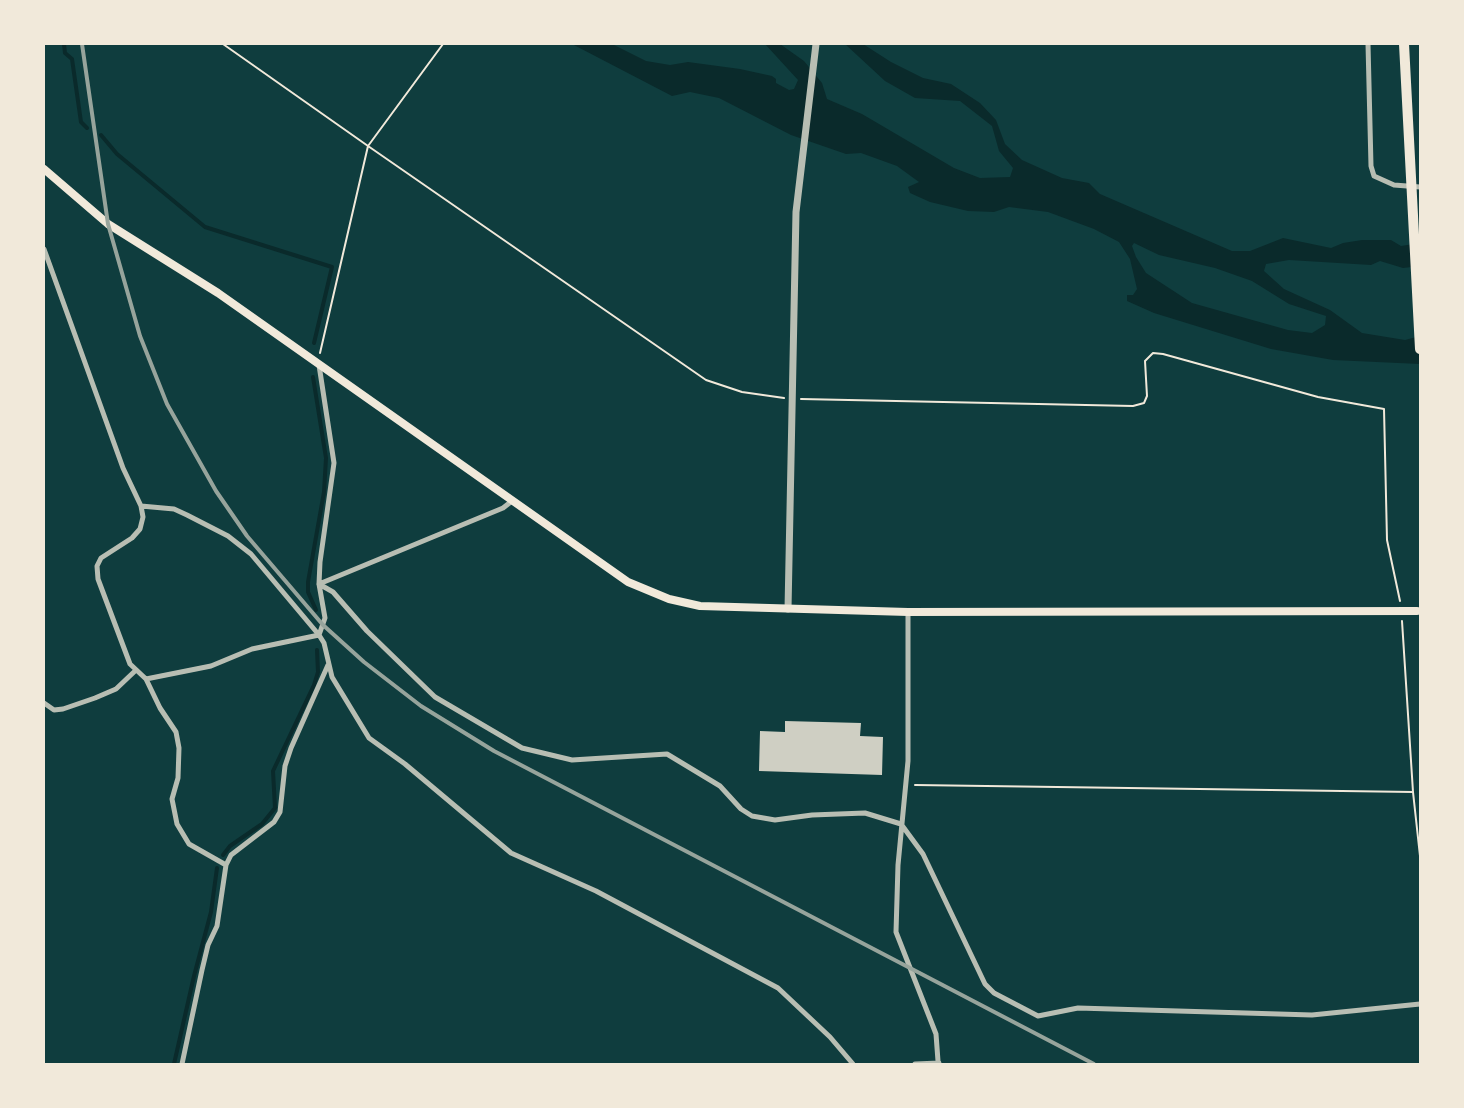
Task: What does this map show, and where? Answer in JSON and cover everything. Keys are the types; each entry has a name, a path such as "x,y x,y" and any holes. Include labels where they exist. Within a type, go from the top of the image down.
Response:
{"highway":[{"path":"1404,44 1420,349"}],"main road":[{"path":"44,169 108,224 218,293 628,582 669,599 700,606 908,612 1418,611"}],"street":[{"path":"788,609 796,212 816,44"},
{"path":"1368,44 1371,166 1374,176 1394,185 1420,187"},
{"path":"44,249 123,468 141,506 143,518 140,529 132,538 101,558 97,566 98,579 130,664 135,672 146,679 160,708 176,732 179,748 178,778 172,799 177,824 189,844 226,865"},
{"path":"319,365 334,464 319,584 325,618 319,635"},
{"path":"319,584 503,508 512,501"},
{"path":"141,506 181,512 241,544 319,635 324,643 332,677 369,738 405,764 511,853 596,891 760,976 778,988 815,1022 853,1065"},
{"path":"319,584 333,592 367,631 435,697 522,748 572,760 667,754 720,786 741,809 752,816 775,820 812,814 865,813 901,824 923,854 985,984 994,993 1038,1016 1078,1008 1312,1015 1420,1004"},
{"path":"908,612 906,785 901,824 896,932 936,1034 938,1063 915,1065"},
{"path":"146,679 211,666 261,646 319,635"},
{"path":"182,1065 201,970 208,945 217,926 226,865 231,855 274,822 280,812 285,766 328,666"},
{"path":"44,703 54,710 63,709 116,689 135,672"}],"path":[{"path":"223,44 706,380 742,392 792,399 1133,406 1144,403 1147,396 1145,361 1153,353 1318,397 1384,409 1387,540 1402,611 1413,792 1420,856"},
{"path":"319,365 320,347 368,146 443,44"},
{"path":"906,785 1413,792"}],"water":[{"path":"572,44 612,44 646,61 670,65 688,62 740,69 772,76 776,79 776,83 789,90 794,89 798,80 765,44 780,44 804,61 822,83 827,99 862,114 954,168 980,178 1010,177 1013,168 999,151 992,126 960,101 915,98 885,81 845,44 863,44 891,62 923,78 951,84 980,103 996,120 1005,144 1022,160 1062,178 1089,183 1100,194 1232,251 1250,251 1283,238 1331,248 1343,243 1362,240 1391,240 1401,246 1420,243 1420,266 1403,268 1380,261 1371,265 1289,260 1266,264 1264,271 1284,289 1330,310 1362,333 1405,340 1420,336 1420,364 1333,360 1271,349 1154,313 1127,301 1127,295 1133,295 1137,289 1130,259 1119,242 1094,229 1048,212 1009,207 994,212 968,211 930,202 910,193 908,187 919,182 897,166 861,153 846,154 791,135 719,98 690,92 672,96","holes":["1134,243 1159,255 1215,268 1252,281 1289,304 1326,316 1325,325 1312,333 1288,330 1192,303 1146,273 1132,246"]}],"building":[{"path":"785,721 861,723 860,736 883,737 882,775 759,771 760,731 785,732"}],"waterway":[{"path":"64,44 65,53 72,59 81,122 87,128"},
{"path":"101,135 117,154 205,227 332,267 314,343"},
{"path":"313,377 326,458 324,492 308,582 308,592 316,610"},
{"path":"223,855 230,846 262,824 275,808 273,771 314,685 318,672 317,650"},
{"path":"174,1064 211,912 217,868"}],"railway":[{"path":"82,44 108,224 140,336 167,404 216,491 247,536 323,625 364,662 421,706 494,751 1094,1064"}]}
